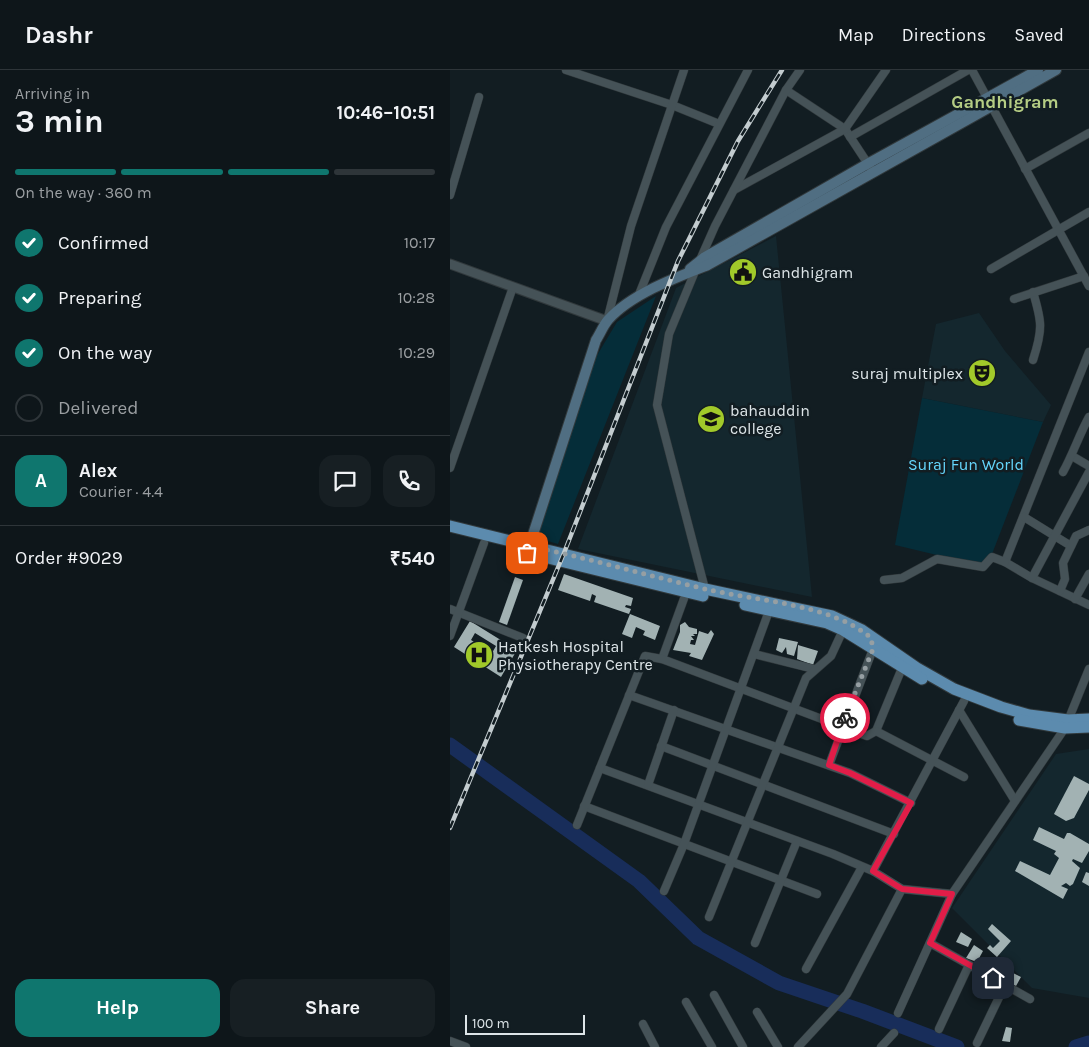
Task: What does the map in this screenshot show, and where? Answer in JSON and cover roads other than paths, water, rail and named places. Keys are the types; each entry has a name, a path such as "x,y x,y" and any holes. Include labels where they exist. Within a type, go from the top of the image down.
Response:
{"main road":[{"path":"989,102 1038,70"},
{"path":"528,550 596,340 607,321 622,307 695,267 708,265 870,167 989,102 1056,70"},
{"path":"450,526 528,550 686,592 827,623 872,643 954,688 1001,708 1067,724 1089,719"},
{"path":"450,534 484,543 528,550 832,616 862,630 872,643 902,668 962,706 1011,718 1089,727"}],"street":[{"path":"568,70 672,105 720,124"},
{"path":"450,264 607,321 631,226 684,70"},
{"path":"638,297 666,228 748,70"},
{"path":"705,589 657,405 669,334 695,267 786,90 800,70"},
{"path":"734,190 845,129 886,70"},
{"path":"850,137 968,70"},
{"path":"972,70 1089,286"},
{"path":"786,90 845,129 870,167"},
{"path":"450,195 479,97"},
{"path":"1025,169 1089,133"},
{"path":"991,269 1089,212"},
{"path":"1014,299 1084,276"},
{"path":"450,468 513,287"},
{"path":"1033,292 1041,322 1040,340 1033,360"},
{"path":"1005,562 1089,352"},
{"path":"1080,374 1089,379"},
{"path":"1063,472 1077,447 1078,437 1089,417"},
{"path":"1072,456 1089,466"},
{"path":"1032,578 1089,472"},
{"path":"1024,518 1071,546"},
{"path":"1060,591 1065,579 1063,563 1071,546 1076,536 1089,530"},
{"path":"450,636 484,543"},
{"path":"884,580 902,578 937,559 983,567 992,558 1005,562 1032,578 1089,605"},
{"path":"1075,599 1089,574"},
{"path":"662,660 686,592"},
{"path":"450,609 523,638"},
{"path":"664,891 684,844 769,611"},
{"path":"709,917 806,678 831,656 843,630"},
{"path":"829,765 872,643"},
{"path":"754,654 814,669"},
{"path":"576,825 645,656 662,660 868,736 876,731 902,668"},
{"path":"898,1013 952,894 1067,724 1089,669"},
{"path":"629,695 850,773 911,803"},
{"path":"962,706 1015,801"},
{"path":"873,871 962,706"},
{"path":"648,785 674,710"},
{"path":"876,731 964,777"},
{"path":"661,746 894,834"},
{"path":"600,768 797,840 862,866 902,889 952,894"},
{"path":"584,806 817,894"},
{"path":"755,943 782,881 797,840"},
{"path":"806,969 862,866"},
{"path":"798,1047 847,994 902,889"},
{"path":"930,943 1030,999"},
{"path":"939,1029 969,965"},
{"path":"977,1043 1005,985"},
{"path":"714,995 742,1045 732,1047"},
{"path":"686,1002 712,1047"},
{"path":"757,1012 778,1047"},
{"path":"643,1024 655,1047"},
{"path":"881,1047 894,1033"},
{"path":"450,1042 466,1047"}],"waterway":[{"path":"450,745 639,881 698,938 779,983 862,1011 957,1047"},
{"path":"1076,1047 1089,1043"}],"railway":[{"path":"450,828 564,553 678,261 738,141 782,70"}],"place":[{"name":"Gandhigram","path":"743,272"},
{"name":"suraj multiplex","path":"982,373"},
{"name":"bahauddin college","path":"711,419"},
{"name":"Hatkesh Hospital Physiotherapy Centre","path":"479,655"}],"district":[{"name":"Gandhigram","path":"1005,102"}],"park label":[{"name":"Suraj Fun World","path":"966,464"}]}
